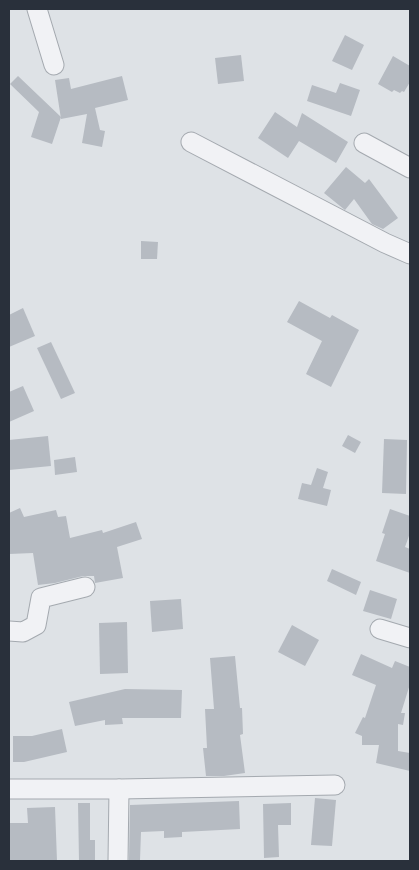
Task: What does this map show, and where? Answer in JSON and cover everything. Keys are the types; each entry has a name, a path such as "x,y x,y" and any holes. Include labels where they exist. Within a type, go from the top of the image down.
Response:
{"street":[{"path":"37,9 54,65"},
{"path":"191,142 385,243 410,254"},
{"path":"364,144 410,168"},
{"path":"9,632 23,632 36,625 41,598 85,587"},
{"path":"380,629 410,638"},
{"path":"9,789 335,785"},
{"path":"118,789 118,861"}],"building":[{"path":"345,35 364,45 352,70 332,61"},
{"path":"241,55 244,81 218,84 215,58"},
{"path":"393,56 410,66 410,82 404,92 400,93 394,90 392,92 378,84"},
{"path":"18,76 61,117 52,144 31,137 39,112 10,84"},
{"path":"122,76 128,100 95,108 100,130 105,131 102,147 82,143 87,114 61,119 55,80 69,78 71,89"},
{"path":"340,83 360,90 351,116 307,101 312,85 336,93"},
{"path":"275,112 297,127 302,113 348,142 336,163 299,141 288,158 258,138"},
{"path":"346,167 365,183 369,179 398,218 383,229 372,224 354,199 345,210 324,193"},
{"path":"141,241 158,242 157,259 141,259"},
{"path":"299,301 330,318 332,315 359,330 331,387 306,374 322,341 287,322"},
{"path":"23,308 35,336 9,347 9,315"},
{"path":"51,342 75,393 61,399 37,348"},
{"path":"23,386 34,411 9,422 9,392"},
{"path":"348,435 361,442 355,453 342,446"},
{"path":"48,436 51,466 9,470 9,440"},
{"path":"384,439 407,440 406,494 382,493"},
{"path":"75,457 77,472 55,475 54,460"},
{"path":"317,468 328,472 323,488 331,490 327,506 298,499 302,483 311,485"},
{"path":"20,508 24,517 56,510 58,517 66,516 70,538 102,530 103,533 136,522 142,539 117,547 123,578 95,583 94,576 83,576 38,585 33,553 9,554 9,513"},
{"path":"390,509 410,516 410,533 405,547 410,549 410,573 376,561 385,534 382,533"},
{"path":"332,569 361,582 356,595 327,581"},
{"path":"370,590 397,599 391,619 363,611"},
{"path":"181,599 183,629 152,632 150,601"},
{"path":"127,622 128,673 100,674 99,623"},
{"path":"292,625 319,640 305,666 278,652"},
{"path":"361,654 392,668 395,661 410,667 410,684 401,713 405,713 403,725 398,724 398,751 410,753 410,771 376,763 379,745 362,745 362,736 355,733 363,717 365,718 376,685 352,675"},
{"path":"235,656 240,708 242,708 243,734 240,735 245,773 206,776 203,748 207,748 205,709 214,709 210,658"},
{"path":"125,689 182,690 181,718 122,718 123,724 105,725 105,720 75,726 69,702"},
{"path":"62,729 67,752 24,762 13,762 13,736 32,736"},
{"path":"315,798 336,800 332,846 311,845"},
{"path":"239,801 240,829 182,832 182,837 164,838 164,831 141,832 140,860 129,860 130,805"},
{"path":"78,803 90,803 90,840 95,840 95,861 79,861"},
{"path":"291,803 291,825 278,825 279,857 264,858 263,804"},
{"path":"55,807 57,861 9,860 9,823 28,823 27,808"}]}
